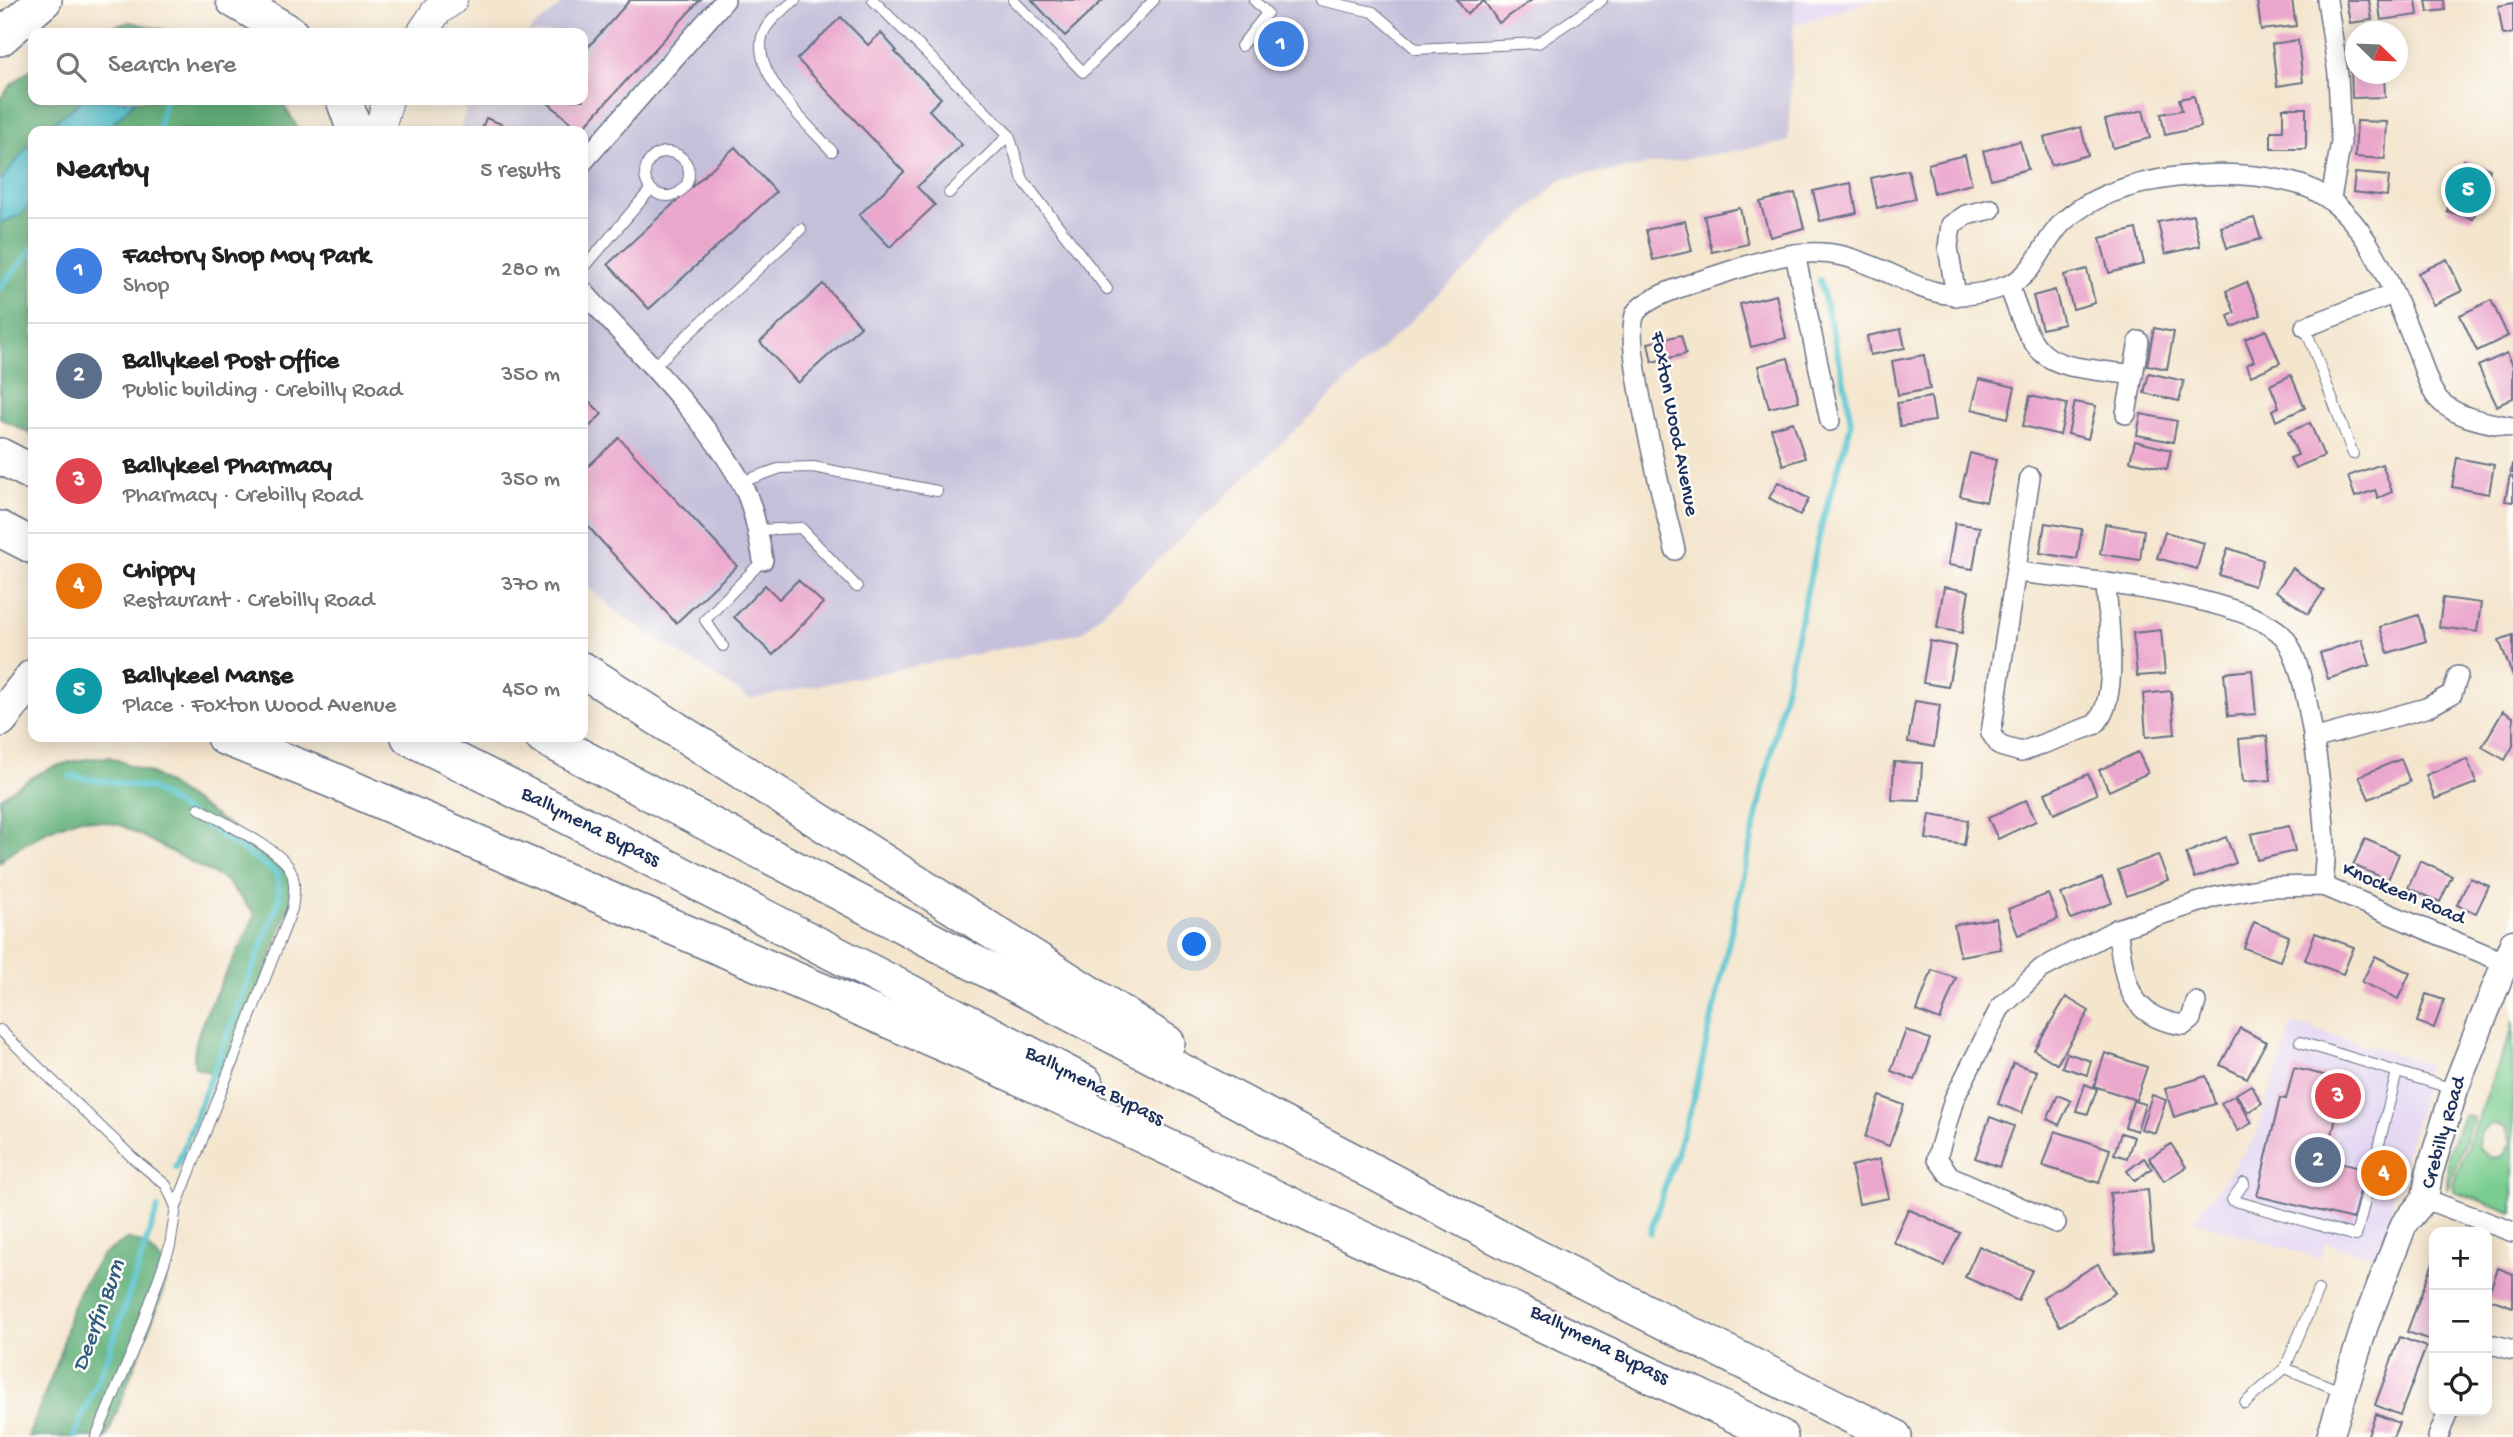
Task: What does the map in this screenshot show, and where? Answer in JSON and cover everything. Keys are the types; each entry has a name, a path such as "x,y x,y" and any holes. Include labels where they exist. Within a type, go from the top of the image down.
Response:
{"highway":[{"path":"0,38 44,0"},
{"path":"234,0 282,28"},
{"path":"346,105 353,126"},
{"path":"0,456 28,470"},
{"path":"0,529 28,543"},
{"path":"588,673 1263,1105 1536,1257"},
{"path":"237,742 332,780 1002,1069 1710,1403"},
{"name":"Ballymena Bypass","path":"419,742 1780,1437"},
{"path":"553,742 1536,1257 1894,1437"}],"main road":[{"path":"425,28 436,12 452,0"},
{"path":"380,126 387,105"}],"street":[{"path":"588,156 725,0"},
{"path":"2327,0 2338,74 2341,142 2330,198"},
{"name":"Foxton Wood Avenue","path":"1675,550 1637,376 1631,327 1636,311 1670,291 1768,259 1818,250 1856,260 1909,285 1933,293 1956,296 2009,285 2034,266 2060,225 2087,202 2119,189 2176,177 2235,174 2266,177 2302,185 2330,198 2355,226 2393,294 2436,397 2457,412 2513,428"},
{"path":"1956,296 1948,247 1951,225 1966,215 1991,209"},
{"path":"1795,254 1830,421"},
{"path":"2009,285 2022,326 2038,352 2066,366 2133,375"},
{"path":"2305,327 2393,294"},
{"path":"588,297 694,416 741,482 757,530 763,560"},
{"path":"2126,414 2139,341"},
{"path":"2030,477 1991,733 2000,746 2010,751 2033,748 2094,725 2103,718 2110,693 2106,585"},
{"path":"2016,572 2227,606 2278,631 2294,656 2313,739 2325,845 2323,886"},
{"path":"2313,739 2426,708 2452,694 2458,676"},
{"name":"Knockeen Road","path":"2056,1223 1950,1176 1939,1165 1938,1147 1954,1099 1987,1028 2000,1008 2041,969 2117,929 2216,897 2268,887 2323,886 2509,953"},
{"path":"2117,929 2125,981 2135,1001 2148,1014 2167,1023 2184,1025 2190,1019 2196,1002"},
{"name":"Crebilly Road","path":"2330,1437 2365,1325 2404,1224 2425,1199 2429,1174 2455,1089 2509,953"},
{"path":"2425,1199 2513,1232"},
{"path":"2492,1345 2513,1350"},
{"path":"2438,1437 2446,1416"}],"lane":[{"path":"795,0 768,25 762,38 763,55 780,95 832,151"},
{"path":"873,0 1009,135 1023,180 1107,289"},
{"path":"1013,0 1083,72 1154,0"},
{"path":"1241,46 1267,13 1254,0"},
{"path":"1320,0 1373,12 1416,49 1538,43 1602,0"},
{"path":"949,194 1009,135"},
{"path":"663,152 682,158 688,180 679,192 664,196 651,189 645,177 651,158 663,152"},
{"path":"588,263 651,189"},
{"path":"652,368 801,229"},
{"path":"2305,327 2353,454"},
{"path":"741,482 781,468 813,467 937,491"},
{"path":"757,530 801,528 857,587"},
{"path":"723,646 705,620 763,560"},
{"path":"96,1437 136,1343 170,1246 176,1207 292,909 295,890 289,866 272,852 199,808"},
{"path":"0,1030 133,1158 166,1185 176,1207"},
{"path":"2300,1042 2455,1089"},
{"path":"2244,1183 2232,1200 2356,1236 2397,1072"},
{"path":"2245,1403 2285,1368 2318,1290"},
{"path":"2285,1368 2344,1392"}],"shaded area":[{"path":"567,0 1795,0 1788,142 1561,179 1081,633 750,699 619,614 588,587 588,126 461,126 468,105 588,105 588,28 533,28"},
{"path":"1795,0 1873,0 1794,25"},
{"path":"2293,1023 2427,1064 2421,1101 2377,1257 2325,1243 2320,1258 2194,1221 2256,1136"}],"green space":[{"path":"130,22 157,28 107,28"},
{"path":"28,72 28,105 283,105 297,126 28,126 28,432 0,418 0,99 11,85"},
{"path":"109,757 153,774 289,866 295,890 230,1072 220,1076 195,1067 194,1052 206,1013 255,914 225,880 121,825 80,818 49,830 8,854 0,862 0,798 26,780 51,768 77,760"},
{"path":"2513,1020 2513,1213 2454,1191 2453,1184 2511,1032","holes":["2495,1124 2506,1128 2511,1143 2503,1156 2492,1158 2479,1148 2479,1136 2483,1129"]},
{"path":"2464,1115 2473,1118 2447,1190 2448,1154"},
{"path":"127,1239 147,1246 168,1272 161,1298 107,1437 28,1437 60,1355 69,1316 79,1291 101,1256"}],"water":[{"path":"76,105 131,105 110,126 49,126"},
{"path":"28,146 28,207 20,215 0,223 0,182"}],"building":[{"path":"630,0 700,0 585,126 574,126 551,105 588,105 588,47"},
{"path":"1032,0 1103,0 1065,36"},
{"path":"1457,0 1532,0 1499,23 1484,1 1467,14"},
{"path":"2257,0 2292,0 2296,26 2261,30"},
{"path":"2346,0 2369,0 2372,20 2350,21"},
{"path":"2378,0 2416,0 2418,15 2381,20"},
{"path":"2426,0 2444,0 2445,10 2428,12"},
{"path":"2513,3 2513,33 2503,35 2498,6"},
{"path":"841,17 868,45 881,33 897,51 895,52 941,98 929,110 962,145 917,187 935,205 890,247 859,215 904,172 797,59"},
{"path":"1283,22 1304,44 1279,67 1258,45"},
{"path":"2298,40 2303,82 2277,86 2272,44"},
{"path":"2352,84 2384,84 2385,97 2352,98"},
{"path":"2194,96 2201,127 2165,135 2161,114 2182,110 2179,99"},
{"path":"2283,108 2306,108 2306,149 2271,149 2271,131 2283,131"},
{"path":"2143,110 2150,138 2113,148 2105,120"},
{"path":"486,118 506,126 483,126"},
{"path":"2357,121 2387,122 2385,159 2355,157"},
{"path":"2081,127 2088,155 2051,165 2044,137"},
{"path":"2020,141 2028,169 1991,179 1983,151"},
{"path":"735,147 776,192 649,309 608,264"},
{"path":"1965,155 1972,184 1934,193 1928,164"},
{"path":"2464,160 2490,169 2473,219 2447,211"},
{"path":"1908,170 1915,199 1877,208 1871,178"},
{"path":"2355,173 2389,176 2387,196 2353,192"},
{"path":"1851,183 1857,213 1820,221 1813,191"},
{"path":"1795,193 1804,228 1770,237 1760,202"},
{"path":"1740,208 1748,244 1712,252 1704,216"},
{"path":"2193,215 2200,246 2165,254 2158,222"},
{"path":"2254,218 2261,239 2227,248 2221,227"},
{"path":"1685,221 1692,251 1653,260 1646,230"},
{"path":"2136,229 2144,264 2109,273 2100,238"},
{"path":"2447,259 2462,291 2433,305 2418,273"},
{"path":"2087,269 2095,303 2073,309 2064,275"},
{"path":"2247,282 2261,315 2232,327 2228,316 2235,313 2226,291"},
{"path":"823,284 861,326 798,383 760,342"},
{"path":"2055,290 2064,324 2042,329 2033,296"},
{"path":"1776,295 1786,338 1751,347 1740,304"},
{"path":"2491,300 2508,336 2477,351 2460,315"},
{"path":"2154,328 2174,332 2167,369 2147,365"},
{"path":"1901,329 1905,348 1870,355 1867,336"},
{"path":"2266,330 2280,363 2251,376 2247,365 2254,361 2245,339"},
{"path":"1681,335 1686,354 1652,362 1648,343"},
{"path":"2507,353 2513,366 2513,398 2497,406 2478,366"},
{"path":"1924,355 1930,389 1898,395 1892,361"},
{"path":"1788,358 1799,401 1769,408 1758,366"},
{"path":"2149,373 2184,381 2179,401 2144,393"},
{"path":"2291,375 2305,408 2276,421 2272,410 2279,407 2270,385"},
{"path":"1979,379 2015,387 2008,418 1972,409"},
{"path":"2030,396 2067,404 2060,435 2023,426"},
{"path":"1931,397 1935,421 1900,426 1897,403"},
{"path":"588,400 602,414 588,428"},
{"path":"2075,402 2096,406 2088,439 2068,434"},
{"path":"2141,414 2177,421 2173,442 2137,435"},
{"path":"1793,422 1805,458 1783,465 1771,429"},
{"path":"2310,423 2324,456 2295,468 2290,458 2298,455 2288,432"},
{"path":"619,438 737,566 676,623 588,526 588,466"},
{"path":"2135,441 2171,450 2167,469 2130,461"},
{"path":"1970,453 1996,460 1986,502 1960,496"},
{"path":"2457,458 2494,465 2489,494 2452,487"},
{"path":"2382,464 2392,492 2378,498 2375,490 2355,497 2348,476"},
{"path":"2513,464 2513,502 2505,501"},
{"path":"1778,482 1809,499 1800,515 1769,498"},
{"path":"1955,523 1980,527 1973,569 1948,565"},
{"path":"2045,523 2082,529 2077,559 2040,553"},
{"path":"2105,524 2144,530 2140,560 2100,554"},
{"path":"2165,532 2204,543 2197,569 2157,558"},
{"path":"2228,548 2263,560 2254,586 2219,575"},
{"path":"2293,568 2324,591 2308,614 2276,591"},
{"path":"798,580 823,603 773,655 734,617 765,585 779,599"},
{"path":"1944,587 1969,591 1962,633 1937,628"},
{"path":"2443,598 2481,603 2477,632 2439,627"},
{"path":"2418,615 2426,641 2388,653 2380,627"},
{"path":"2161,630 2165,674 2137,676 2133,633"},
{"path":"2513,635 2513,676 2499,640"},
{"path":"2362,639 2370,665 2328,679 2320,653"},
{"path":"1930,641 1956,646 1948,687 1923,683"},
{"path":"2252,670 2256,714 2228,716 2224,673"},
{"path":"2171,691 2175,734 2146,737 2143,694"},
{"path":"1915,701 1940,705 1934,747 1908,742"},
{"path":"2503,711 2513,717 2513,746 2505,760 2482,747"},
{"path":"2267,736 2271,780 2243,782 2239,739"},
{"path":"2138,752 2148,773 2109,791 2099,770"},
{"path":"2401,759 2410,782 2369,799 2359,776"},
{"path":"2467,759 2476,783 2435,799 2426,775"},
{"path":"1894,762 1922,763 1920,801 1892,800"},
{"path":"2088,774 2097,794 2054,814 2045,793"},
{"path":"2026,800 2036,821 1998,839 1988,818"},
{"path":"1930,814 1968,820 1964,845 1926,839"},
{"path":"2289,826 2295,851 2257,860 2251,834"},
{"path":"2226,837 2236,863 2195,878 2186,853"},
{"path":"2365,839 2399,854 2388,880 2353,865"},
{"path":"2158,855 2168,880 2127,896 2118,870"},
{"path":"2420,861 2452,876 2440,902 2408,888"},
{"path":"2102,878 2112,903 2071,919 2061,894"},
{"path":"2470,878 2489,886 2476,913 2457,905"},
{"path":"2048,894 2058,919 2018,935 2008,909"},
{"path":"1996,918 2001,949 1960,956 1954,925"},
{"path":"2254,922 2289,936 2280,961 2244,948"},
{"path":"2315,933 2354,947 2343,974 2305,960"},
{"path":"2375,956 2410,973 2398,999 2362,982"},
{"path":"1932,970 1956,978 1940,1020 1917,1011"},
{"path":"2426,994 2444,1000 2434,1028 2417,1022"},
{"path":"2066,997 2089,1011 2057,1064 2034,1050"},
{"path":"2240,1028 2266,1042 2247,1078 2220,1065"},
{"path":"1906,1030 1930,1039 1915,1080 1891,1071"},
{"path":"2067,1053 2091,1061 2087,1075 2062,1067"},
{"path":"2105,1053 2147,1067 2136,1100 2094,1086"},
{"path":"2013,1063 2037,1071 2022,1113 1998,1104"},
{"path":"2294,1068 2345,1080 2326,1160 2365,1169 2353,1219 2257,1196 2280,1098 2286,1099"},
{"path":"2206,1076 2215,1104 2174,1117 2165,1089"},
{"path":"2085,1084 2097,1089 2088,1114 2076,1111"},
{"path":"2251,1085 2262,1103 2248,1112 2236,1094"},
{"path":"2058,1095 2071,1101 2059,1125 2047,1119"},
{"path":"2152,1095 2166,1100 2155,1133 2141,1129"},
{"path":"2235,1095 2252,1123 2238,1131 2221,1103"},
{"path":"1880,1096 1904,1105 1889,1146 1865,1137"},
{"path":"2133,1101 2145,1104 2137,1131 2125,1127"},
{"path":"1990,1117 2014,1126 1999,1167 1975,1158"},
{"path":"2055,1131 2110,1149 2099,1183 2043,1166"},
{"path":"2121,1133 2134,1137 2127,1158 2114,1154"},
{"path":"2171,1144 2186,1167 2164,1181 2149,1158"},
{"path":"2144,1158 2152,1168 2135,1181 2127,1171"},
{"path":"1880,1159 1889,1198 1859,1204 1851,1166"},
{"path":"2148,1190 2153,1250 2116,1254 2110,1193"},
{"path":"1908,1209 1960,1233 1944,1266 1893,1242"},
{"path":"1979,1246 2032,1270 2018,1301 1965,1277"},
{"path":"2098,1264 2115,1293 2060,1326 2043,1297"},
{"path":"2498,1268 2513,1274 2513,1307 2492,1300 2492,1284"},
{"path":"2429,1273 2429,1340 2407,1332"},
{"path":"2400,1337 2426,1347 2400,1415 2375,1405"},
{"path":"2376,1414 2399,1423 2393,1437 2367,1437"}],"waterway":[{"path":"159,126 164,105"},
{"path":"0,288 28,254"},
{"path":"1650,1233 1694,1098 1823,519 1851,425 1847,394 1820,280"},
{"path":"70,776 151,788 278,874 279,900 176,1168"},
{"name":"Deerfin Burn","path":"74,1437 109,1353 158,1208"}],"place":[{"name":"Factory Shop Moy Park","path":"1281,44"},
{"name":"Ballykeel Manse","path":"2468,190"},
{"name":"Ballykeel Pharmacy","path":"2338,1096"},
{"name":"Ballykeel Post Office","path":"2318,1160"},
{"name":"Chippy","path":"2384,1173"}]}
